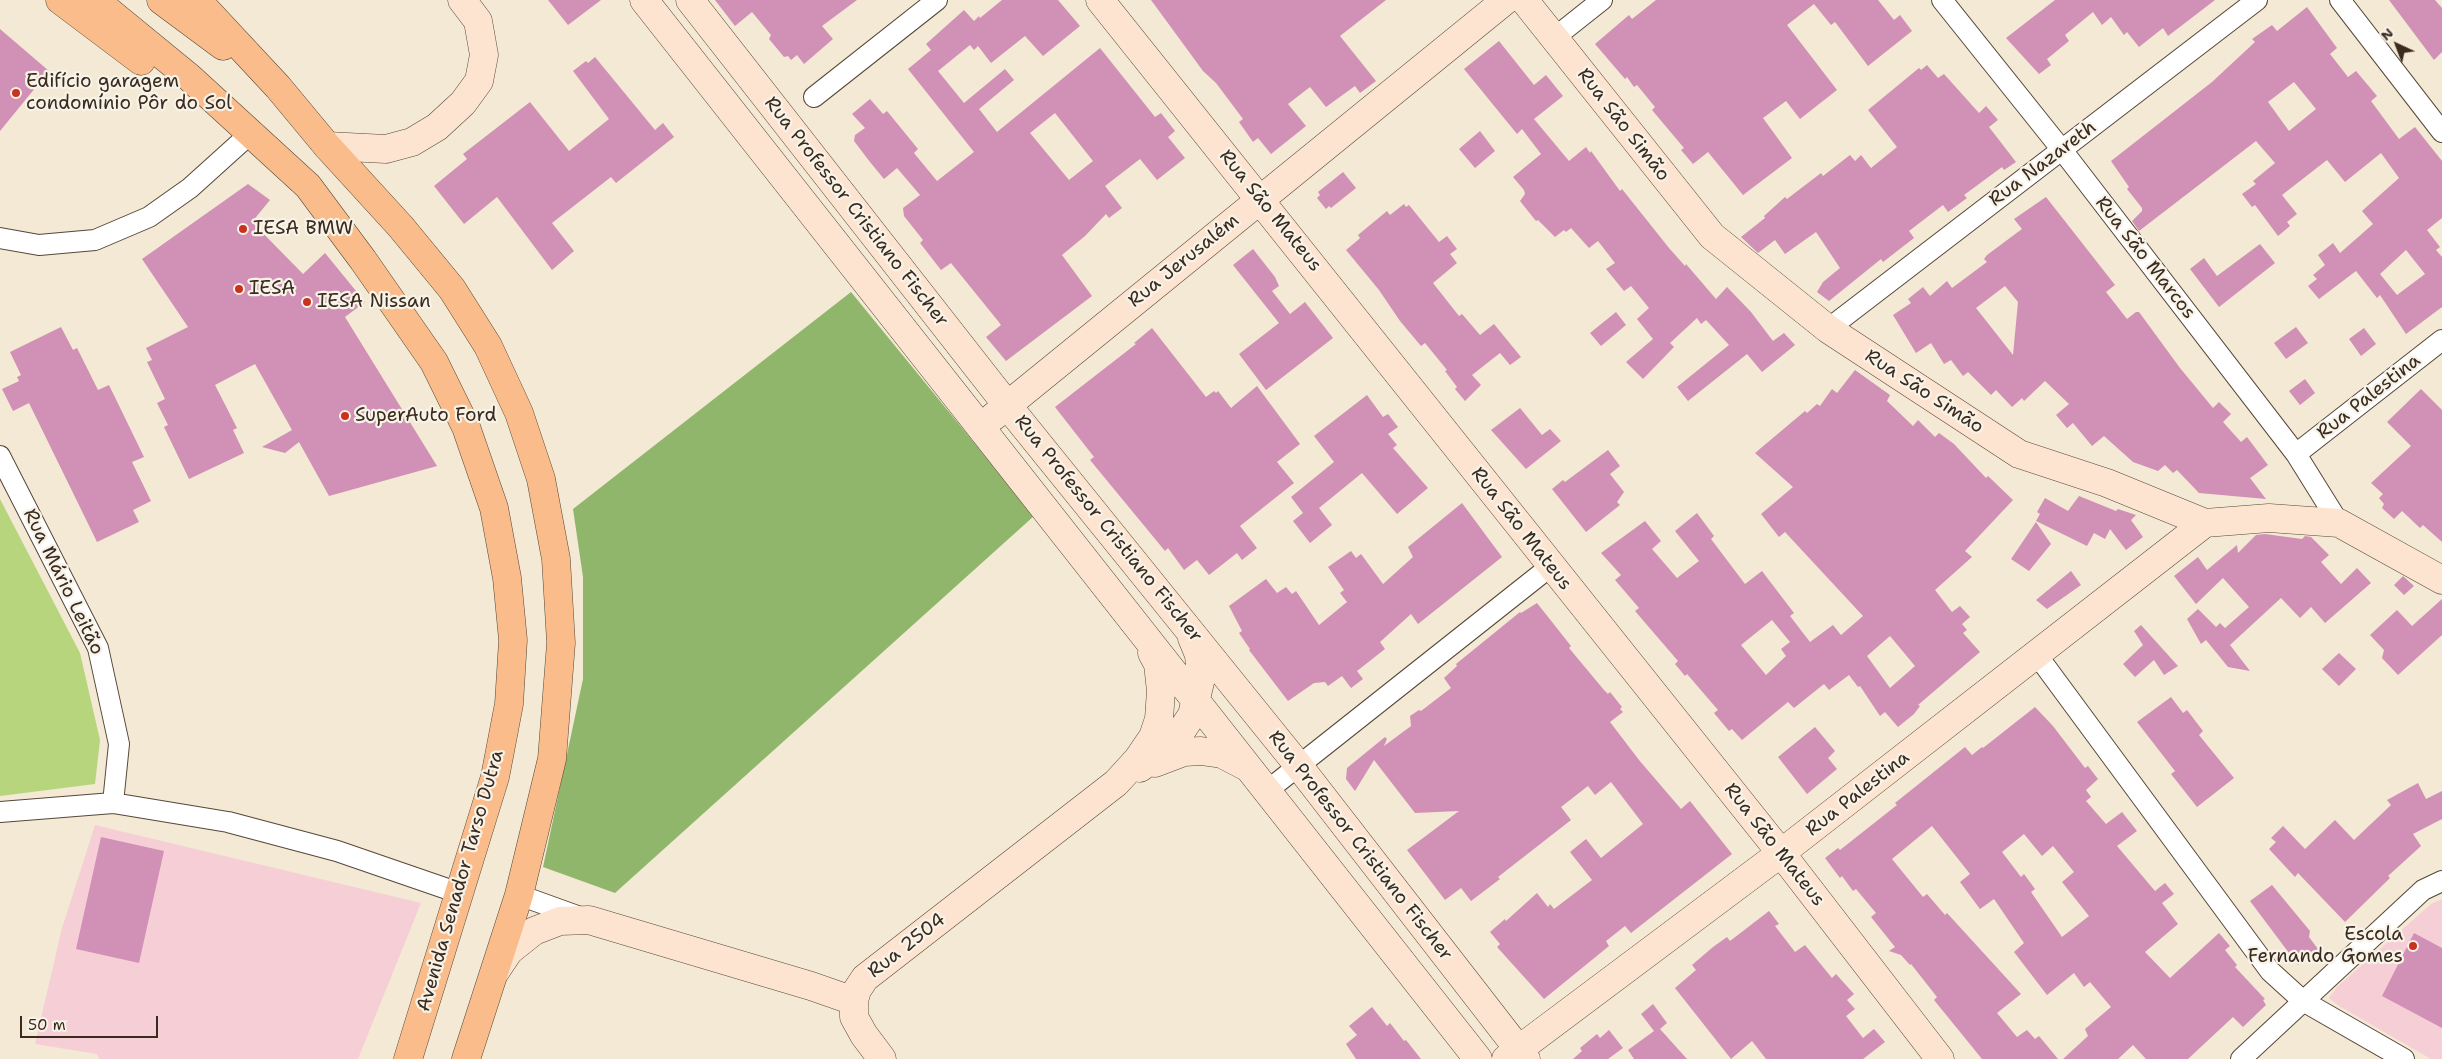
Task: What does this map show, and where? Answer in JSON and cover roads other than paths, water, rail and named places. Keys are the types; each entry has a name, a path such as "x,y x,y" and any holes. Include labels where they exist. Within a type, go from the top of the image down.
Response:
{"main road":[{"name":"Avenida Senador Tarso Dutra","path":"60,0 145,64 241,142 308,186"},
{"name":"Avenida Senador Tarso Dutra","path":"95,0 189,77 308,186 363,260 434,362 466,427 494,508 507,578 513,640 509,704 496,777 408,1059"},
{"path":"161,0 278,87"},
{"path":"197,0 278,87 327,146 401,227 452,289 488,346 519,413 541,478 556,559 561,643 552,759 519,895 466,1059"}],"street":[{"path":"327,146 386,149 412,142 437,127 463,103 479,81 484,55 478,21 462,0"},
{"name":"Rua Professor Cristiano Fischer","path":"690,0 1007,405 1298,765 1516,1056"},
{"path":"814,97 936,0"},
{"name":"Rua São Mateus","path":"1100,0 1781,853 1940,1059"},
{"name":"Rua Jerusalém","path":"980,429 1007,405 1506,0"},
{"name":"Rua São Simão","path":"1524,0 1712,236 1828,329 2019,454 2107,483 2206,523 2270,518 2339,523 2442,580"},
{"path":"1554,38 1602,0"},
{"name":"Rua São Marcos","path":"1942,0 2062,150 2296,454 2339,523"},
{"name":"Rua Nazareth","path":"1828,329 2257,0"},
{"path":"2340,0 2442,132"},
{"name":"Rua Professor Cristiano Fischer","path":"653,4 980,429 1260,780 1478,1059"},
{"path":"0,238 39,245 94,240 149,217 190,188 241,142"},
{"name":"Rua Palestina","path":"2296,454 2442,340"},
{"name":"Rua Mário Leitão","path":"0,456 98,648 119,744 113,802"},
{"name":"Rua Palestina","path":"1516,1056 2206,523"},
{"path":"1260,780 1298,765 1551,566"},
{"path":"1116,783 1151,761 1174,742 1186,726 1196,702 1200,678 1199,655 1188,628"},
{"name":"Rua 2504","path":"854,1001 857,990 865,978 1116,783 1138,759 1153,738 1159,719 1161,691 1158,664 1145,638"},
{"path":"2037,655 2270,971 2303,1001 2404,1059"},
{"name":"Rua 2504","path":"1116,783 1164,759 1184,752 1201,750 1222,754 1260,780"},
{"path":"0,812 113,802 228,822 337,851 459,893"},
{"path":"2241,1059 2423,890 2442,881"},
{"path":"519,895 590,920 854,1001 854,1016 864,1035 882,1059"},
{"path":"493,976 509,951 534,931 560,921 590,920"}],"place":[{"name":"Edifício garagem condomínio Pôr do Sol","path":"16,93"},
{"name":"IESA BMW","path":"243,229"},
{"name":"IESA","path":"239,289"},
{"name":"IESA Nissan","path":"307,302"},
{"name":"SuperAuto Ford","path":"345,416"},
{"name":"Escola Fernando Gomes","path":"2413,946"}]}
